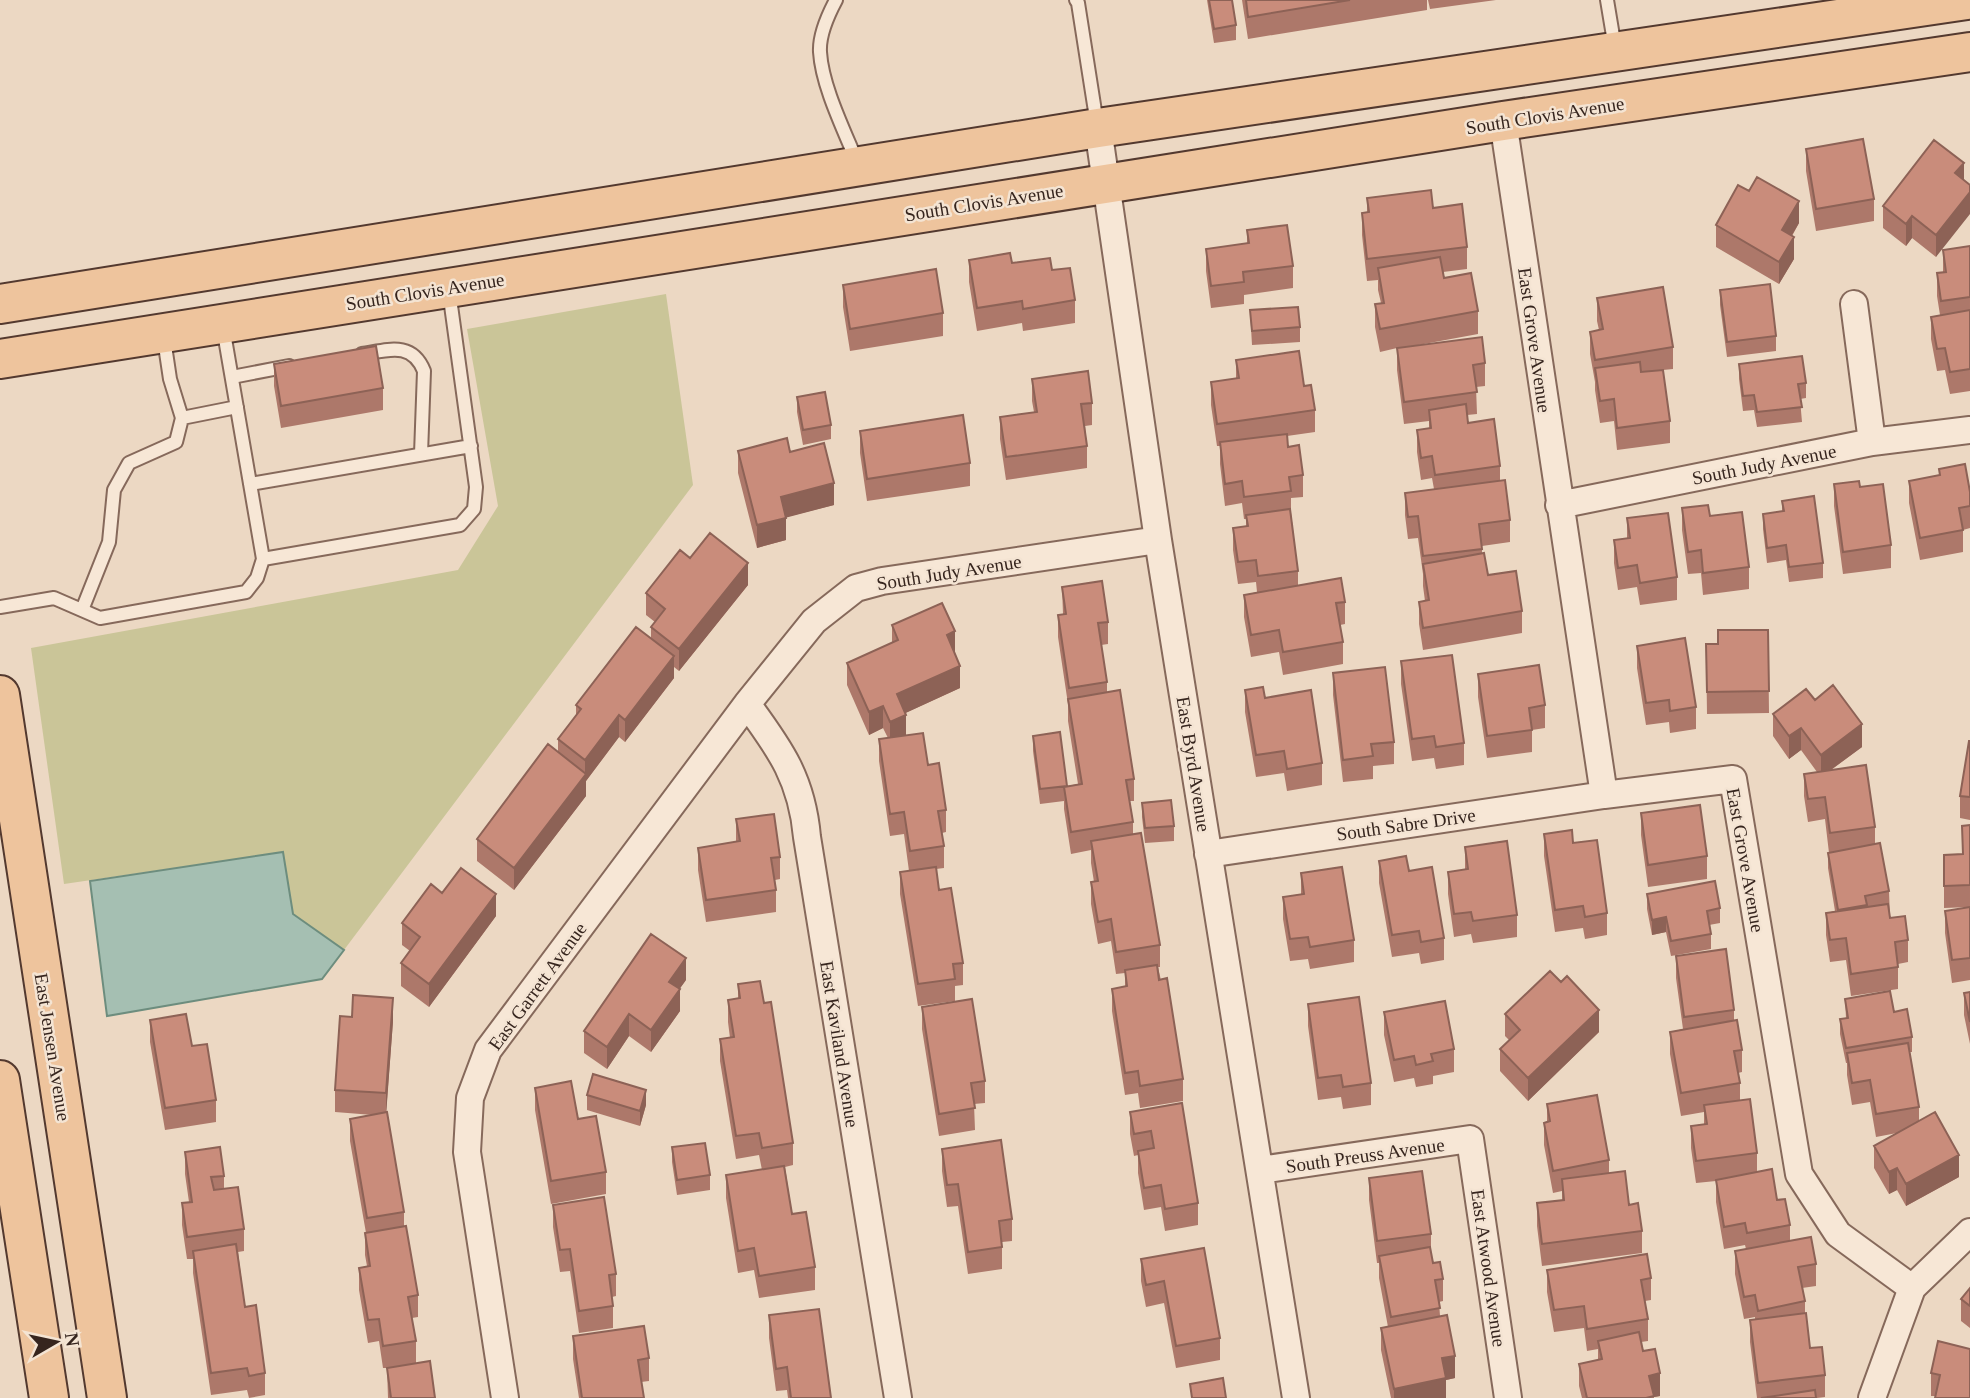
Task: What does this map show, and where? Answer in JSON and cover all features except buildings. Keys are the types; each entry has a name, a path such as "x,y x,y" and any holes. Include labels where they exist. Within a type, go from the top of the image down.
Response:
{"main road":[{"path":"0,304 1098,128 1967,0"},
{"path":"1503,121 1504,104 1526,91 1689,62 1719,46 1728,35"},
{"name":"South Clovis Avenue","path":"0,359 1104,183 1970,52"},
{"name":"East Jensen Avenue","path":"0,695 107,1398"},
{"path":"0,1080 49,1398"}],"street":[{"name":"East Grove Avenue","path":"1503,121 1604,795 1733,779 1799,1174 1838,1234 1912,1288"},
{"name":"East Byrd Avenue","path":"1098,128 1158,540 1296,1398"},
{"path":"1854,304 1872,442"},
{"name":"South Judy Avenue","path":"1559,505 1872,442 1970,430"},
{"name":"South Judy Avenue","path":"747,704 814,621 856,588 882,581 1158,540"},
{"name":"East Garrett Avenue","path":"505,1398 467,1152 470,1098 488,1050 747,704"},
{"name":"East Kaviland Avenue","path":"747,704 776,743 795,779 804,808 898,1398"},
{"name":"South Sabre Drive","path":"1209,853 1604,795"},
{"name":"South Preuss Avenue","path":"1259,1170 1470,1139"},
{"name":"East Atwood Avenue","path":"1470,1139 1508,1398"},
{"path":"1872,1398 1912,1288 1970,1232"}],"lane":[{"path":"836,0 828,16 820,51 827,84 858,167"},
{"path":"1607,0 1615,51"},
{"path":"1078,1 1098,128"},
{"path":"263,559 460,525 474,509 477,487 448,287"},
{"path":"0,607 54,598 100,618 246,592 257,578 263,559 223,323"},
{"path":"82,610 109,542 114,490 129,463 176,442 182,418 170,379 163,333"},
{"path":"352,355 392,349 410,351 419,359 424,371 421,454"},
{"path":"232,377 299,364"},
{"path":"182,418 237,407"},
{"path":"250,484 471,446"}],"shaded area":[{"path":"666,294 693,485 344,950 293,914 283,852 64,884 31,648 458,570 498,506 467,329"},
{"path":"283,852 293,914 344,950 322,979 107,1016 90,881"}]}
